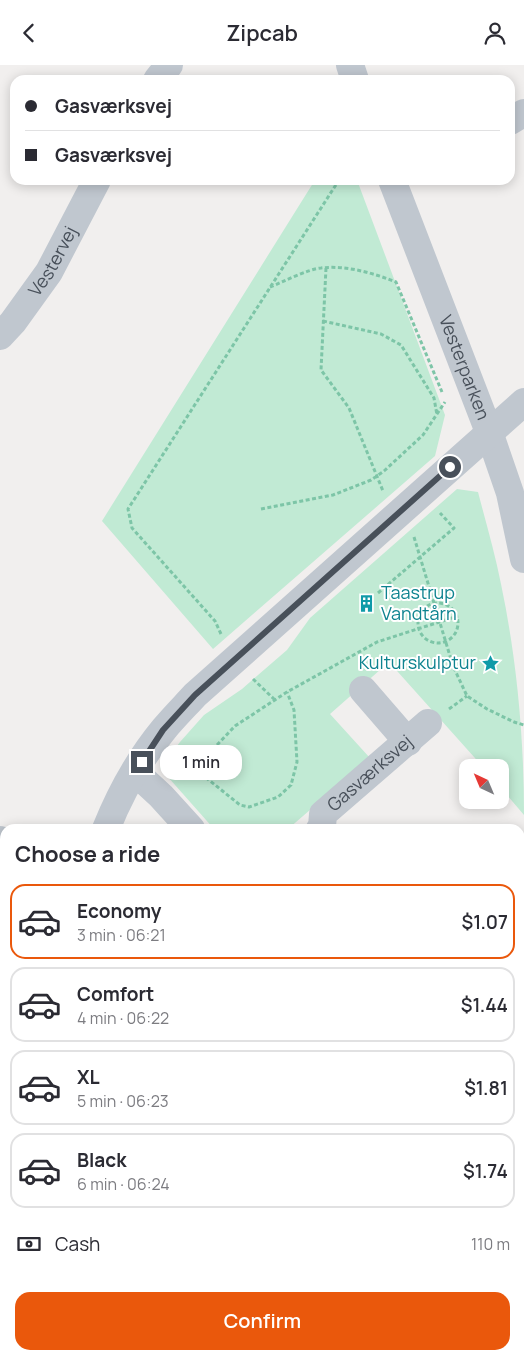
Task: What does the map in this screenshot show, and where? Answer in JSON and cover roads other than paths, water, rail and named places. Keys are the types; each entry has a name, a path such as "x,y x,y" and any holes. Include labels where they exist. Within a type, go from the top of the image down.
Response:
{"street":[{"path":"161,75 169,65"},
{"name":"Vestervej","path":"0,336 13,322 49,272 94,185"},
{"name":"Vesterparken","path":"397,185 510,493 524,559"},
{"path":"108,824 116,805 163,730 195,695 524,402"},
{"path":"363,690 408,741"},
{"name":"Gasværksvej","path":"322,824 323,814 428,723"},
{"path":"142,762 161,796 186,824"}],"place":[{"name":"Taastrup Vandtårn","path":"367,603"},
{"name":"Kulturskulptur","path":"490,663"}]}
